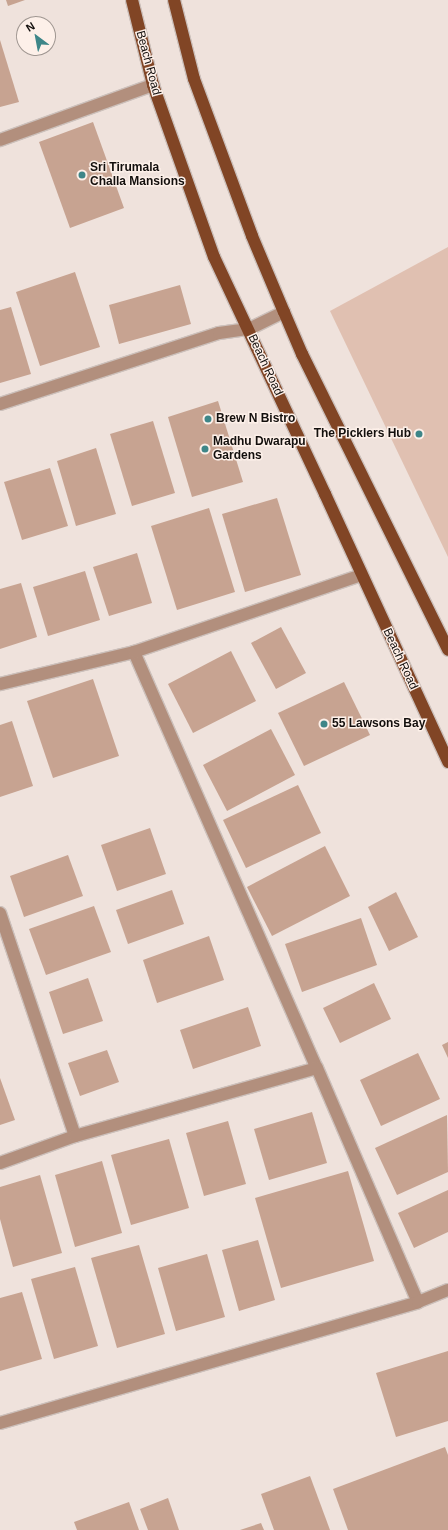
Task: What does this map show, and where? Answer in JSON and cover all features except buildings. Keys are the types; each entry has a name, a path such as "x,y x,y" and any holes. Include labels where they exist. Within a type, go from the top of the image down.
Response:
{"main road":[{"name":"Beach Road","path":"132,0 153,85 214,257 249,329 448,762"},
{"path":"174,0 194,79 252,236 284,312 316,383 444,634 448,650"}],"street":[{"path":"0,140 153,85"},
{"path":"0,404 219,333 249,329 284,312"},
{"path":"0,684 134,652 361,575"},
{"path":"134,652 418,1302"},
{"path":"0,913 75,1136"},
{"path":"0,1163 75,1136 317,1068"},
{"path":"0,1423 418,1302 448,1290"}],"shaded area":[{"name":"The Picklers Hub","path":"448,247 448,557 330,311"}],"place":[{"name":"Sri Tirumala Challa Mansions","path":"82,175"},
{"name":"Brew N Bistro","path":"208,419"},
{"name":"The Picklers Hub","path":"419,434"},
{"name":"Madhu Dwarapu Gardens","path":"205,449"},
{"name":"55 Lawsons Bay","path":"324,724"}]}
